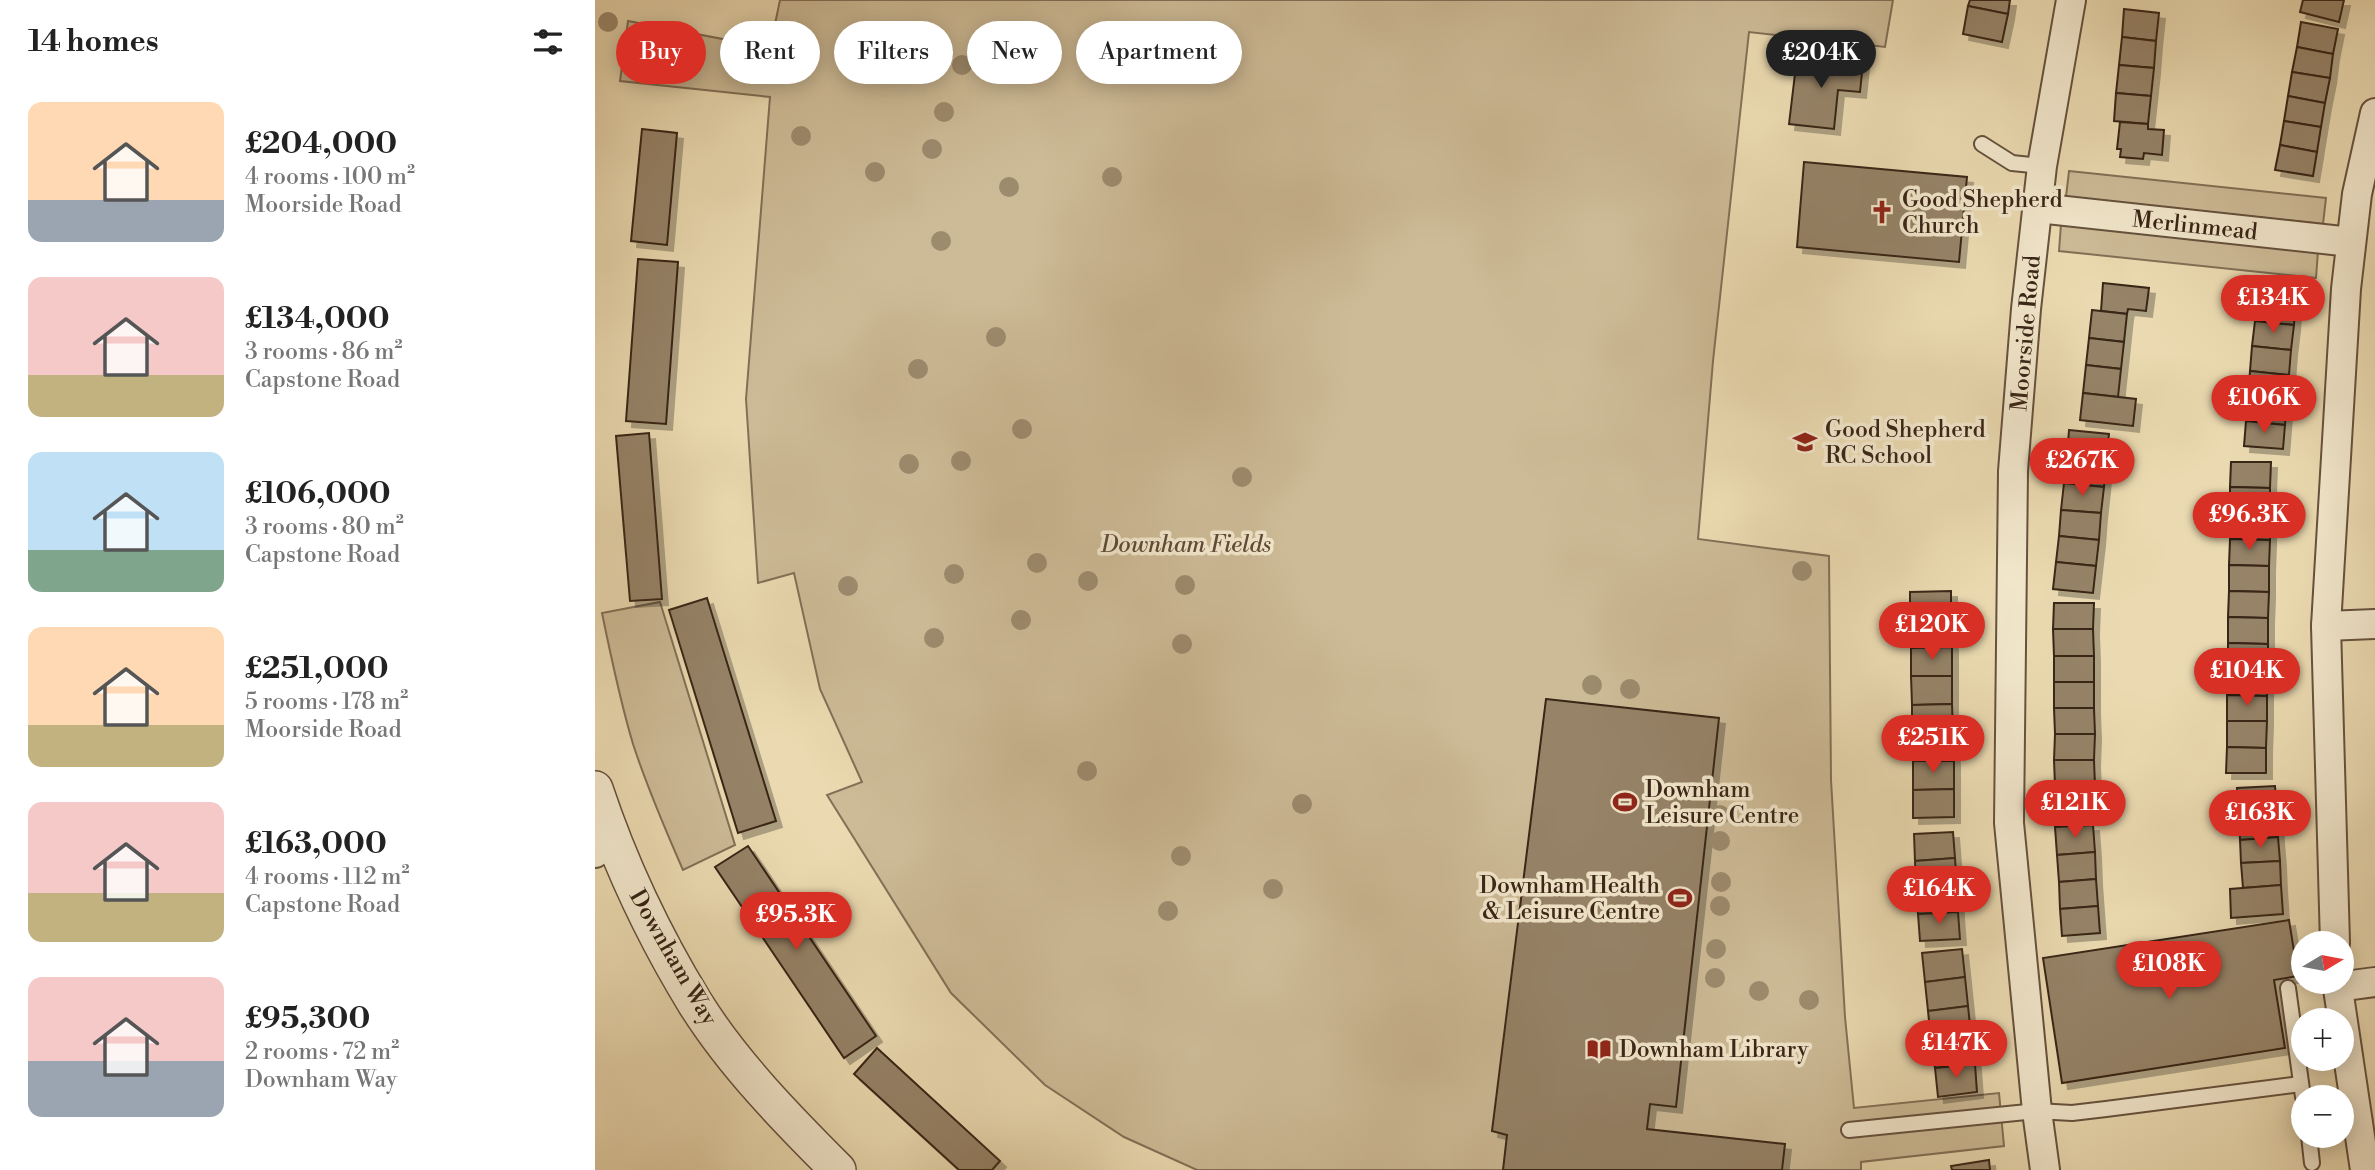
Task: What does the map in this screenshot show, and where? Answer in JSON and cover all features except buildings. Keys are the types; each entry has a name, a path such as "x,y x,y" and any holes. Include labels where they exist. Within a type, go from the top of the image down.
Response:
{"street":[{"name":"Moorside Road","path":"2045,1170 2009,823 2013,471 2026,309 2042,166 2071,0"},
{"path":"2335,931 2326,626 2346,289 2357,194 2375,113"},
{"name":"Merlinmead","path":"2038,208 2351,242"},
{"path":"2326,626 2375,624"},
{"name":"Downham Way","path":"595,789 603,845 696,1004 772,1100 838,1170"},
{"path":"2354,983 2375,982"},
{"path":"2339,994 2367,1133 2365,1170"}],"lane":[{"path":"1982,144 2012,163 2042,166"},
{"path":"2288,988 2301,1085"},
{"path":"1849,1130 2037,1111 2072,1113 2291,1092"},
{"path":"2310,1148 2312,1163"}],"green space":[{"name":"Downham Fields","path":"780,0 1893,0 1885,47 1749,32 1713,361 1698,539 1829,556 1831,780 1845,1017 1854,1108 1999,1093 2004,1146 1861,1162 1861,1170 1197,1170 1124,1137 1045,1085 951,993 827,795 862,782 820,689 794,573 758,583 746,399 770,97 648,84 706,84 706,36 720,38 720,84 820,84 820,21 776,21"},
{"path":"2069,171 2326,198 2323,224 2066,197"},
{"path":"2061,224 2318,251 2316,278 2059,251"},
{"path":"660,602 735,845 683,870 633,744 602,613"}],"place":[{"name":"Good Shepherd Church","path":"1882,212"},
{"name":"Good Shepherd RC School","path":"1805,442"},
{"name":"Downham Leisure Centre","path":"1625,802"},
{"name":"Downham Health & Leisure Centre","path":"1680,898"},
{"name":"Downham Library","path":"1599,1049"}]}
